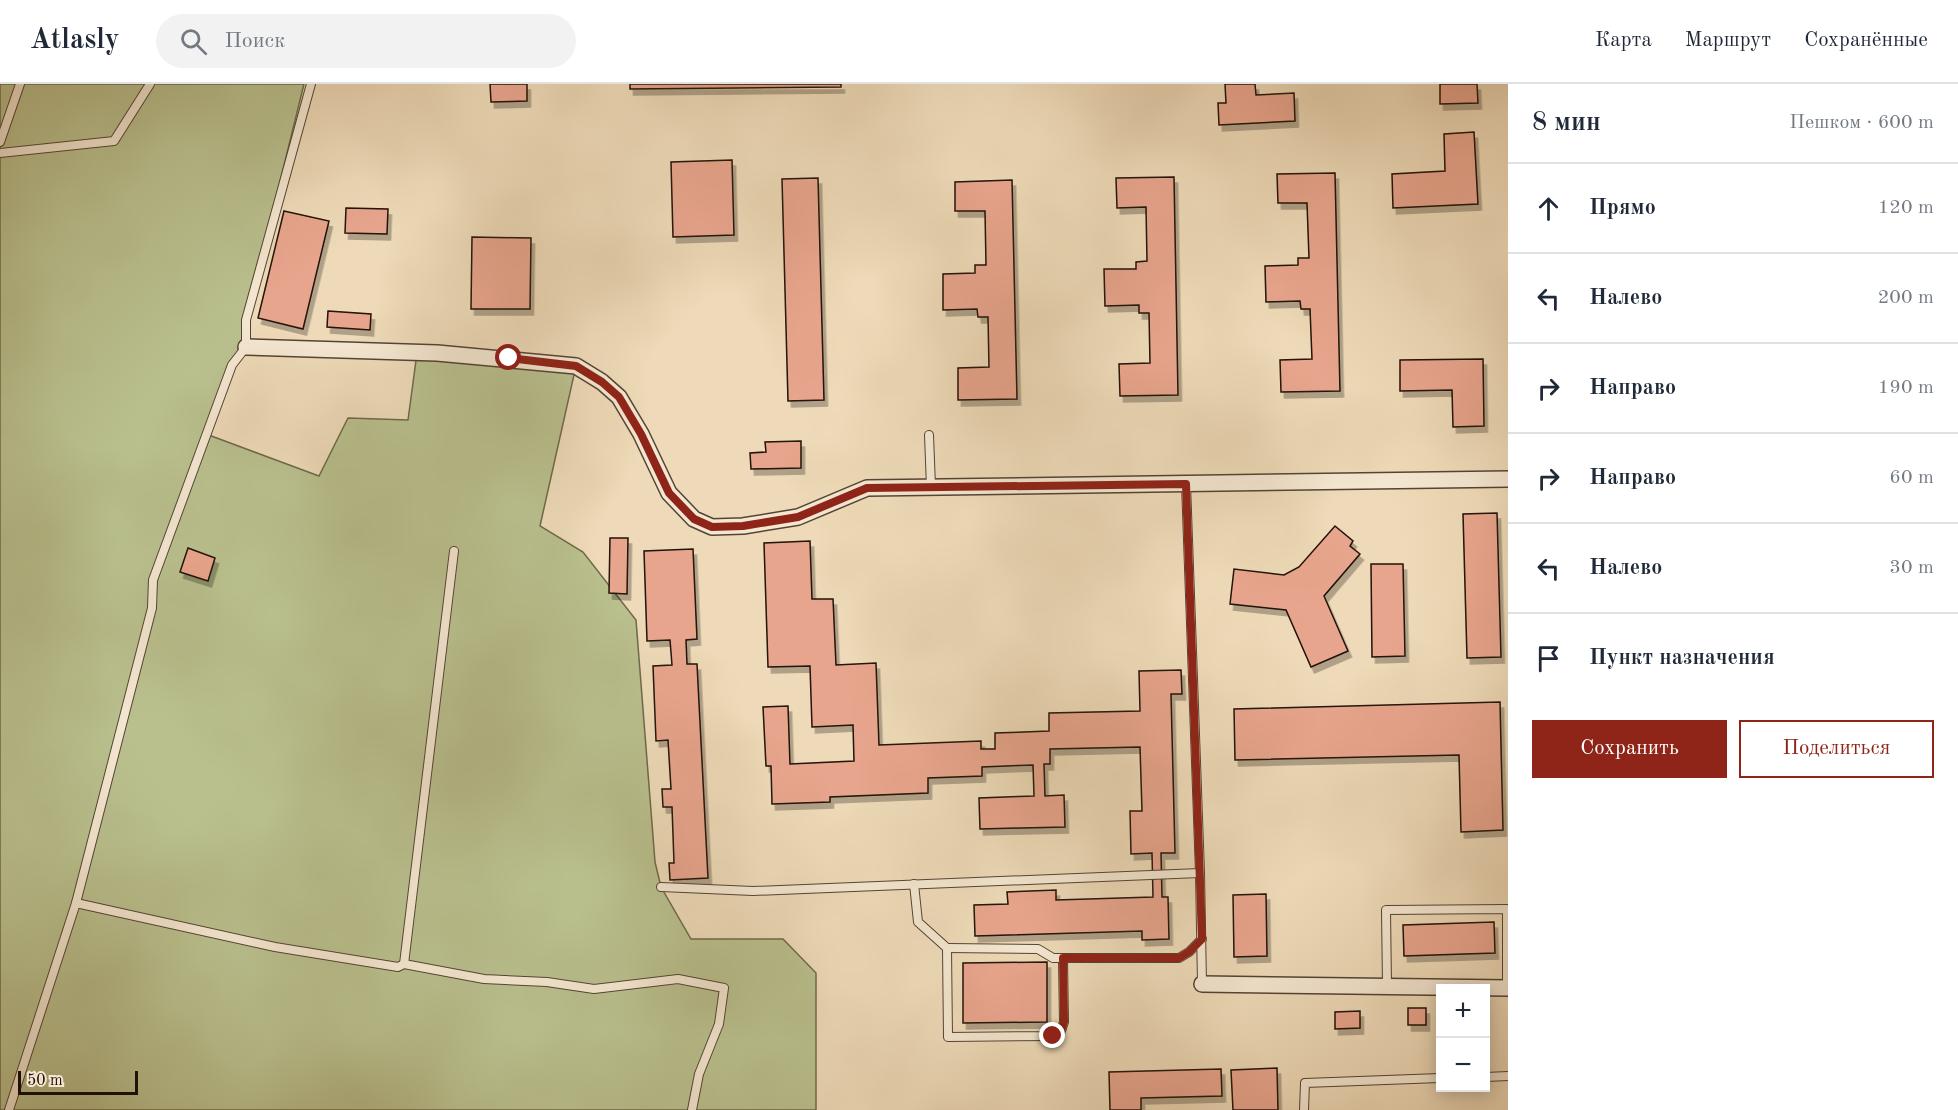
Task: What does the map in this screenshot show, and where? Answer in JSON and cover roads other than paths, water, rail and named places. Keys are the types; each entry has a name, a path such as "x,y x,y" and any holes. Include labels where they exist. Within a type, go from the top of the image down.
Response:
{"street":[{"path":"246,347 437,353 576,366 602,382 619,397 641,434 669,493 694,519 712,527 743,526 798,517 867,488 1508,479"},
{"path":"1202,984 1507,988"}],"lane":[{"path":"0,142 20,84"},
{"path":"0,153 11,150 114,141 150,84"},
{"path":"9,1110 76,903 152,608 153,580 232,365 246,347 246,320 311,84"},
{"path":"929,435 931,488"},
{"path":"1186,484 1202,984"},
{"path":"404,964 454,551"},
{"path":"661,887 753,891 1200,873"},
{"path":"914,885 918,922 947,948 1038,949 1053,958 1179,958 1202,939"},
{"path":"76,903 274,946 398,967 404,964 484,979 548,982 594,989 678,979 724,988 719,1024 699,1074 692,1110"},
{"path":"1387,986 1386,910 1507,909 1507,988"},
{"path":"947,948 948,1037 1053,1036 1061,1031 1064,1022 1063,958"},
{"path":"1490,1077 1508,1076"},
{"path":"1304,1110 1305,1083 1436,1078"}]}
